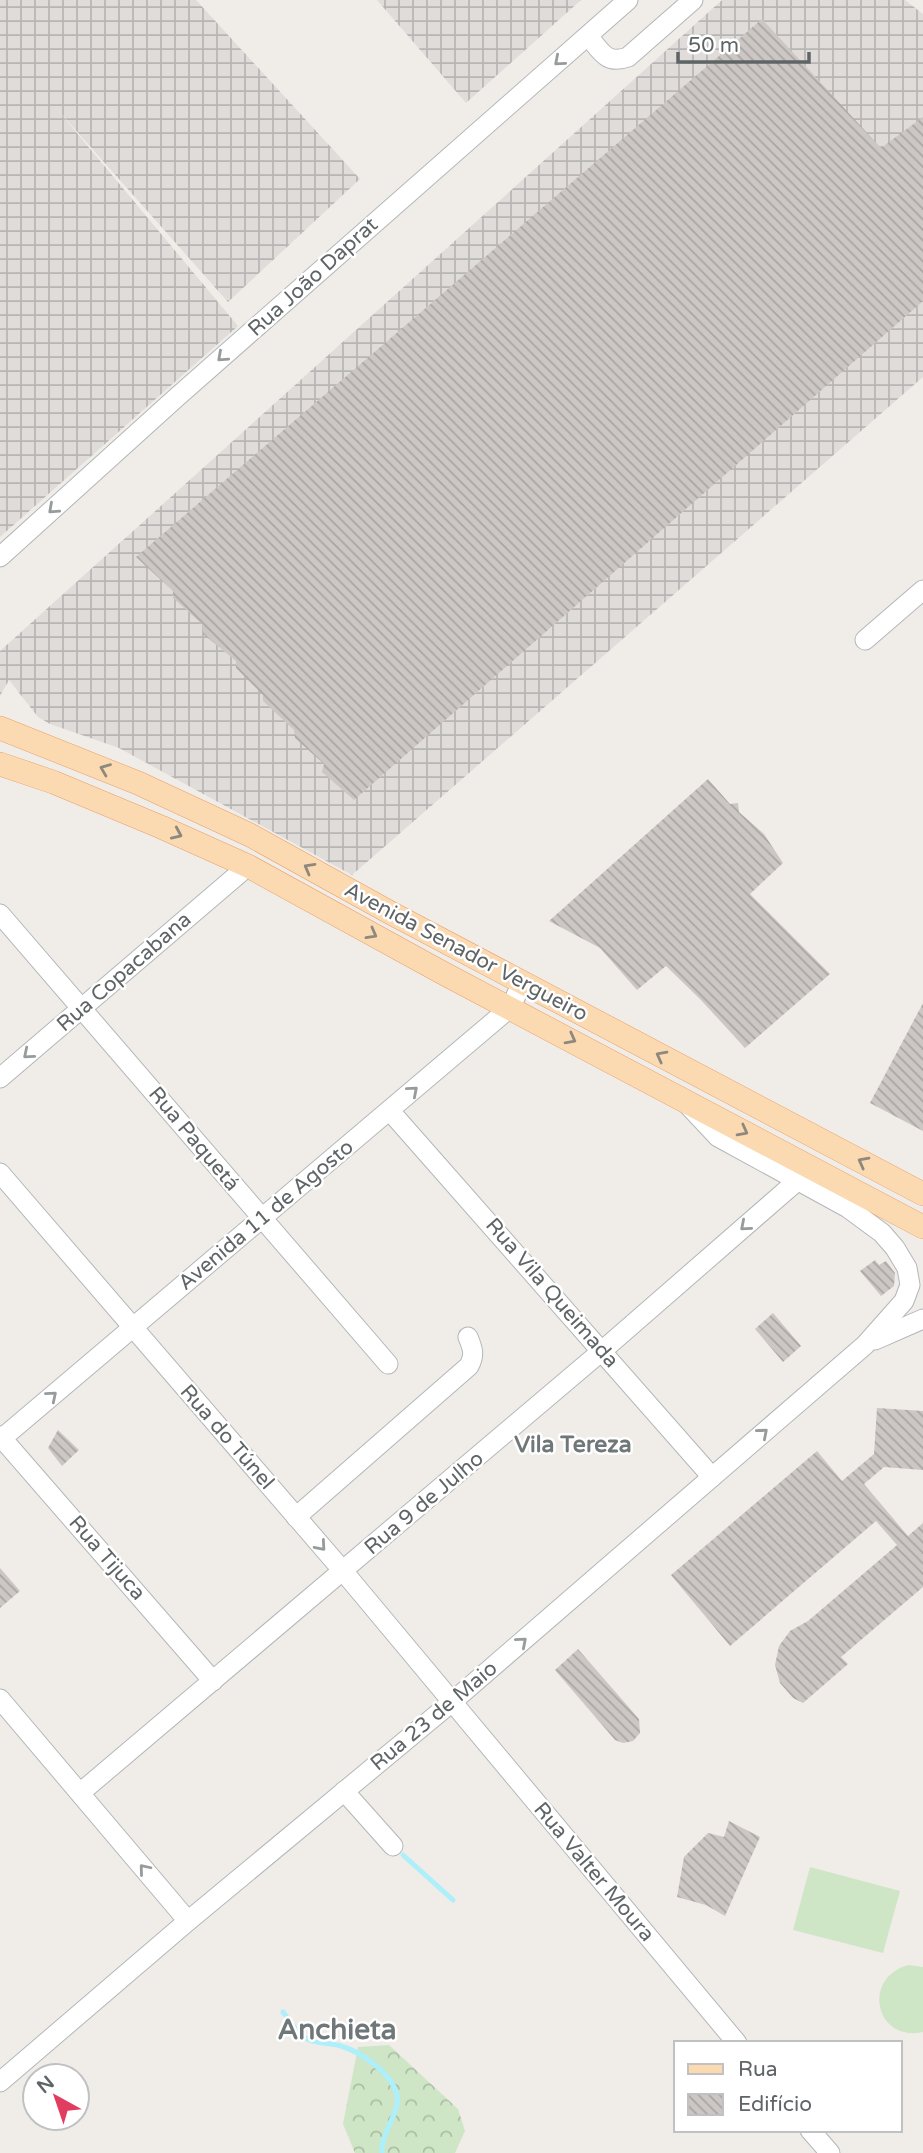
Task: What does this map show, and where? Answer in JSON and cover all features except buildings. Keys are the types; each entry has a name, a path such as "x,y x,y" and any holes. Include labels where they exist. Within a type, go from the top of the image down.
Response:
{"main road":[{"name":"Avenida Senador Vergueiro","path":"0,728 138,782 214,818 923,1194"},
{"name":"Avenida Senador Vergueiro","path":"0,764 53,782 248,866 441,972 913,1222 923,1234"}],"street":[{"name":"Rua João Daprat","path":"0,557 217,361 628,0"},
{"path":"588,36 608,59 617,61 628,57 692,0"},
{"path":"865,640 923,590"},
{"name":"Rua Copacabana","path":"0,1078 248,866"},
{"name":"Rua Paquetá","path":"0,914 388,1364"},
{"name":"Avenida 11 de Agosto","path":"1,1438 511,1007 522,982"},
{"path":"682,1098 718,1137 797,1181"},
{"name":"Rua Vila Queimada","path":"390,1111 712,1477"},
{"name":"Rua do Túnel","path":"0,1173 452,1702"},
{"name":"Rua 23 de Maio","path":"0,2082 188,1921 452,1702 865,1345 901,1305 909,1292 909,1281 903,1259 890,1241 848,1208 797,1181"},
{"name":"Rua 9 de Julho","path":"80,1793 343,1572 797,1181"},
{"name":"Rua 23 de Maio","path":"865,1345 923,1319"},
{"path":"296,1517 469,1366 474,1350 468,1337"},
{"name":"Rua Tijuca","path":"1,1438 213,1681"},
{"path":"0,1699 188,1921"},
{"name":"Rua Valter Moura","path":"452,1702 735,2041"},
{"path":"344,1791 393,1846"},
{"path":"812,2132 830,2153"}],"shaded area":[{"path":"0,0 196,0 360,179 228,302 56,108 238,326 0,537"},
{"path":"377,0 581,0 466,103"},
{"path":"722,0 905,0 923,14 923,377 352,875 119,748 50,724 38,717 9,680 0,696 0,651"}],"green space":[{"path":"810,1867 900,1891 883,1953 793,1930"},
{"path":"909,1965 923,1967 923,2032 907,2033 894,2028 885,2019 880,2007 884,1982 894,1972"},
{"path":"389,2045 458,2109 465,2131 455,2153 355,2153 343,2124 358,2047"}],"waterway":[{"path":"403,1855 453,1900"},
{"path":"283,2012 305,2038 341,2046 357,2053 375,2064 389,2079 397,2101 384,2138 382,2153"}],"district":[{"name":"Vila Tereza","path":"573,1445"},
{"name":"Anchieta","path":"337,2030"}]}
